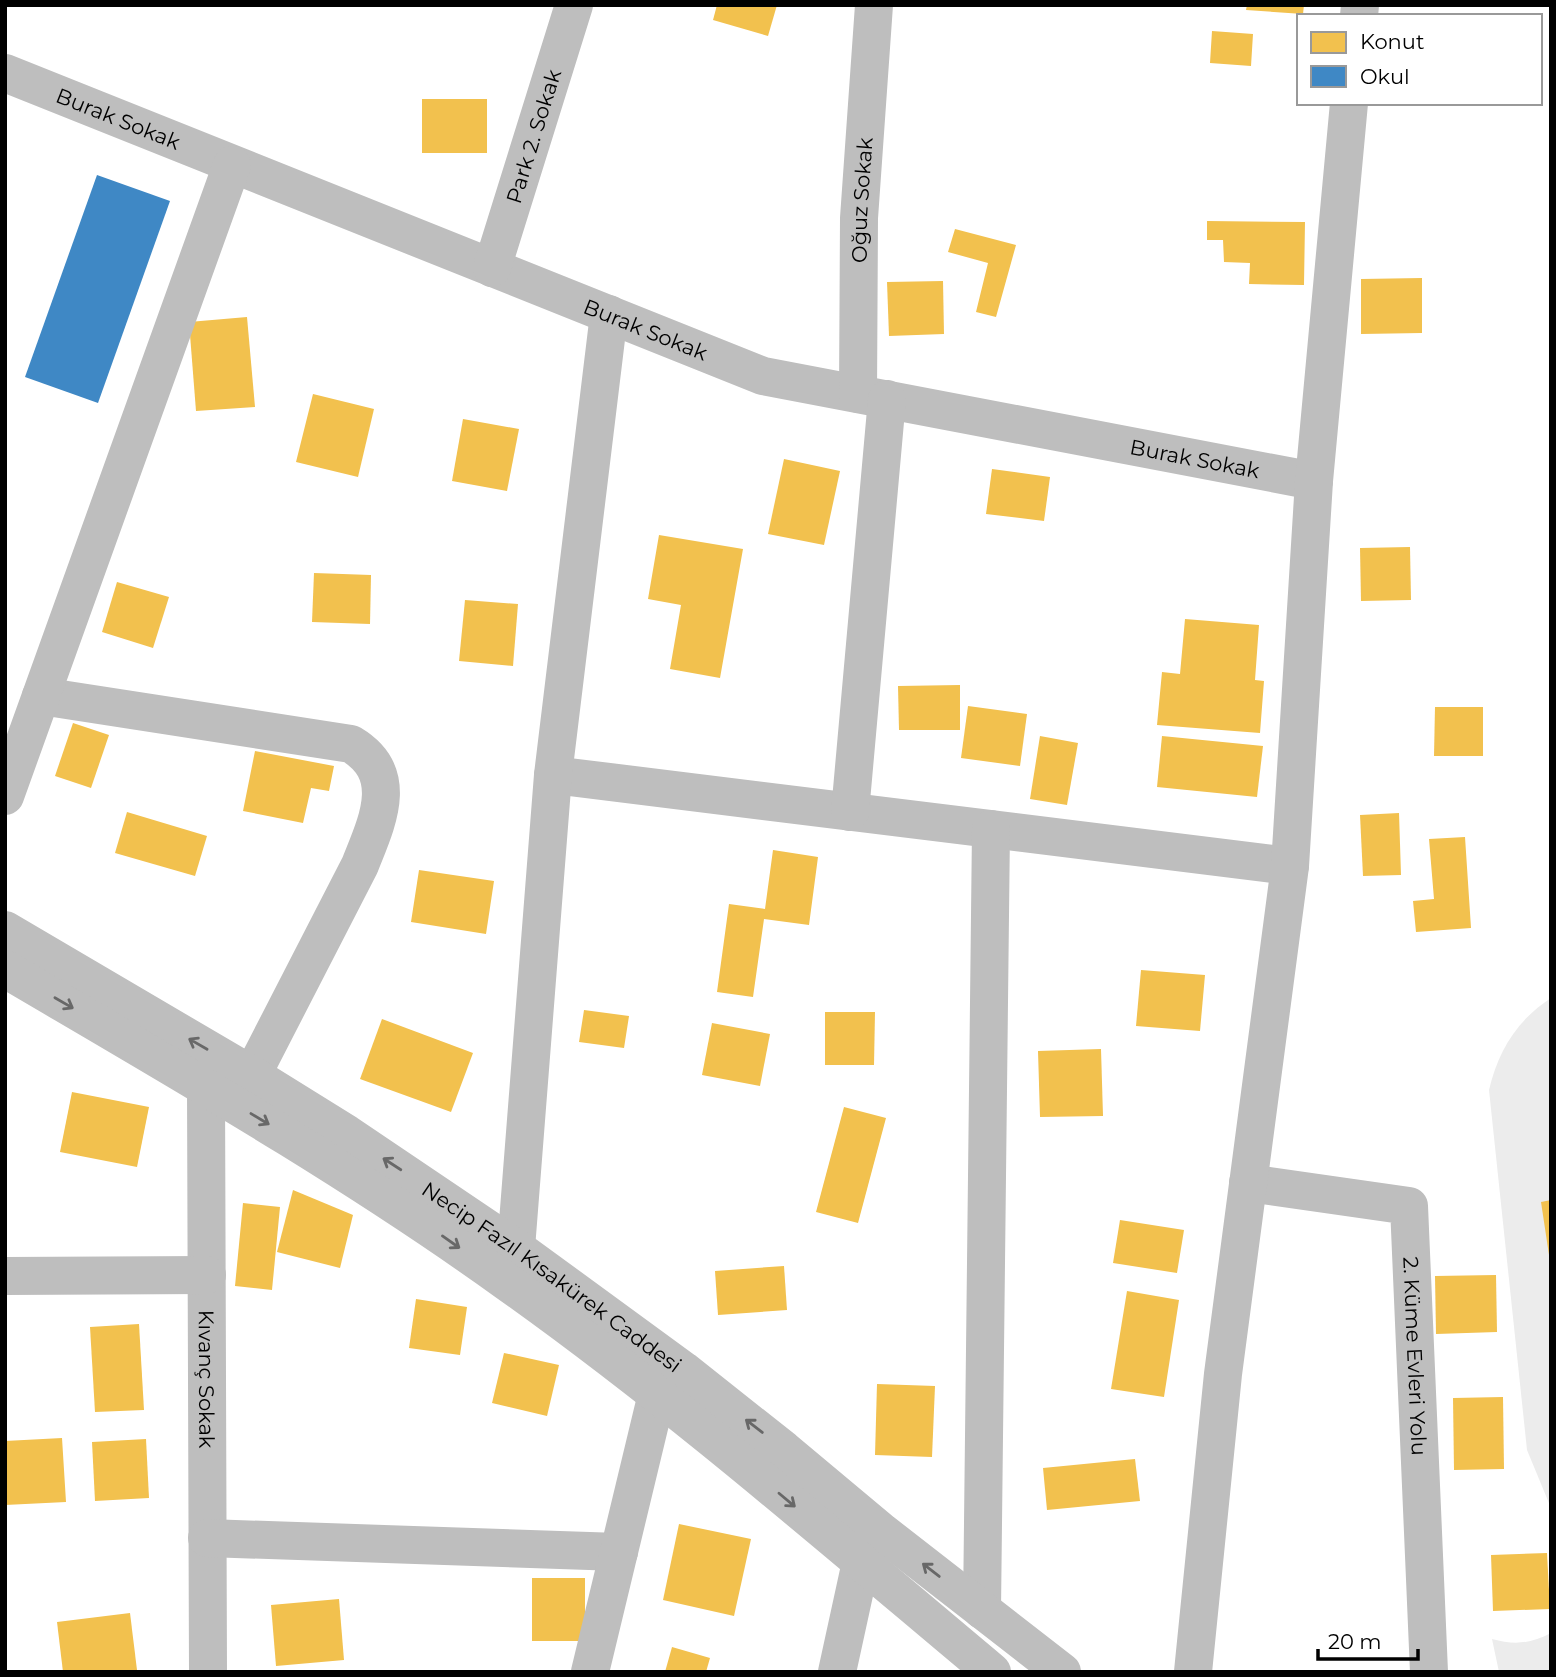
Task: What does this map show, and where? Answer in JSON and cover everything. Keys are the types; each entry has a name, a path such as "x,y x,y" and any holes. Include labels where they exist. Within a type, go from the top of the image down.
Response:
{"street":[{"name":"Park 2. Sokak","path":"492,268 574,5"},
{"name":"Oğuz Sokak","path":"850,812 872,396 859,218 874,5"},
{"name":"Burak Sokak","path":"5,73 763,376 1314,481"},
{"path":"1193,1672 1223,1374 1290,866 1314,481 1349,105"},
{"path":"5,796 232,165"},
{"path":"516,1248 552,775 609,314"},
{"path":"41,696 351,744 371,761 381,783 382,796 371,838 360,865 252,1075"},
{"path":"552,775 1290,866"},
{"path":"982,1610 991,829"},
{"name":"Necip Fazıl Kısakürek Caddesi","path":"5,930 252,1075 358,1141 516,1248 684,1370 882,1532 1062,1672"},
{"name":"Necip Fazıl Kısakürek Caddesi","path":"5,969 288,1136 428,1226 590,1342 657,1394 992,1672"},
{"name":"Kıvanç Sokak","path":"206,1087 208,1672"},
{"name":"2. Küme Evleri Yolu","path":"1248,1183 1409,1206 1429,1672"},
{"path":"5,1276 207,1275"},
{"path":"590,1672 657,1394"},
{"path":"207,1538 619,1552"},
{"path":"837,1672 861,1562"}],"shaded area":[{"path":"1551,998 1551,1508 1527,1450 1489,1090 1498,1062 1519,1026"},
{"path":"1551,1633 1551,1672 1499,1672 1492,1639 1522,1642"}],"building: Konut":[{"path":"717,5 777,5 768,36 713,20"},
{"path":"1247,5 1304,5 1303,14 1246,10"},
{"path":"1212,31 1253,34 1251,66 1210,63"},
{"path":"422,99 487,99 487,153 422,153"},
{"path":"1207,221 1305,222 1304,285 1249,284 1250,263 1224,262 1223,240 1207,240"},
{"path":"955,229 1016,245 996,317 976,312 988,263 948,252"},
{"path":"1422,278 1422,333 1361,334 1361,279"},
{"path":"943,281 944,334 889,336 887,282"},
{"path":"247,317 255,407 196,411 189,322"},
{"path":"313,394 374,409 358,477 296,462"},
{"path":"463,419 519,429 507,491 452,481"},
{"path":"784,459 840,471 824,545 768,534"},
{"path":"992,469 1050,477 1044,521 986,514"},
{"path":"659,535 743,549 720,678 670,669 681,605 648,599"},
{"path":"1410,547 1411,600 1361,601 1360,548"},
{"path":"314,573 371,575 370,624 312,622"},
{"path":"117,582 169,597 153,648 102,632"},
{"path":"465,600 518,604 513,666 459,661"},
{"path":"1185,619 1259,625 1255,680 1264,681 1260,733 1157,725 1162,672 1180,674"},
{"path":"960,685 960,730 899,730 898,686"},
{"path":"968,706 1027,714 1020,766 961,758"},
{"path":"1435,707 1483,707 1483,756 1434,756"},
{"path":"73,723 109,735 91,788 55,776"},
{"path":"1040,736 1078,743 1067,805 1030,799"},
{"path":"1162,736 1263,746 1257,797 1157,787"},
{"path":"255,751 334,766 329,791 311,788 303,823 243,811"},
{"path":"127,812 207,836 195,876 115,853"},
{"path":"1399,813 1401,875 1363,876 1360,815"},
{"path":"1465,837 1471,928 1416,932 1413,901 1434,899 1429,839"},
{"path":"773,850 818,857 809,925 764,919 753,997 717,992 729,904 765,909"},
{"path":"419,870 494,881 486,934 411,922"},
{"path":"1141,970 1205,975 1200,1031 1136,1026"},
{"path":"584,1010 629,1016 624,1048 579,1042"},
{"path":"825,1012 875,1012 874,1065 825,1065"},
{"path":"382,1019 473,1053 451,1112 360,1079"},
{"path":"712,1023 770,1034 760,1086 702,1075"},
{"path":"1101,1049 1103,1116 1040,1117 1038,1051"},
{"path":"72,1092 149,1107 137,1167 60,1152"},
{"path":"844,1107 886,1118 858,1223 816,1212"},
{"path":"293,1190 353,1215 340,1268 277,1252"},
{"path":"1551,1200 1551,1255 1549,1255 1541,1202"},
{"path":"243,1203 280,1207 272,1290 235,1286"},
{"path":"1120,1220 1184,1230 1177,1273 1113,1263"},
{"path":"784,1266 787,1310 718,1315 715,1271"},
{"path":"1496,1275 1497,1332 1436,1334 1435,1276"},
{"path":"1127,1291 1179,1300 1164,1397 1111,1389"},
{"path":"416,1299 467,1307 460,1355 409,1348"},
{"path":"139,1324 144,1410 95,1412 90,1327"},
{"path":"504,1353 559,1365 547,1416 492,1403"},
{"path":"877,1384 935,1386 932,1457 875,1455"},
{"path":"1503,1397 1504,1469 1454,1470 1453,1398"},
{"path":"62,1438 66,1502 5,1505 5,1441"},
{"path":"146,1439 149,1498 95,1501 92,1442"},
{"path":"1135,1459 1140,1501 1047,1510 1043,1468"},
{"path":"679,1524 751,1539 734,1616 663,1600"},
{"path":"1547,1553 1550,1609 1493,1611 1491,1555"},
{"path":"532,1578 585,1578 585,1641 532,1641"},
{"path":"339,1599 344,1660 276,1666 271,1605"},
{"path":"130,1613 137,1670 63,1672 57,1622"},
{"path":"672,1647 710,1658 706,1672 665,1672"}],"building: Okul":[{"path":"97,175 170,201 98,403 25,377"}]}
